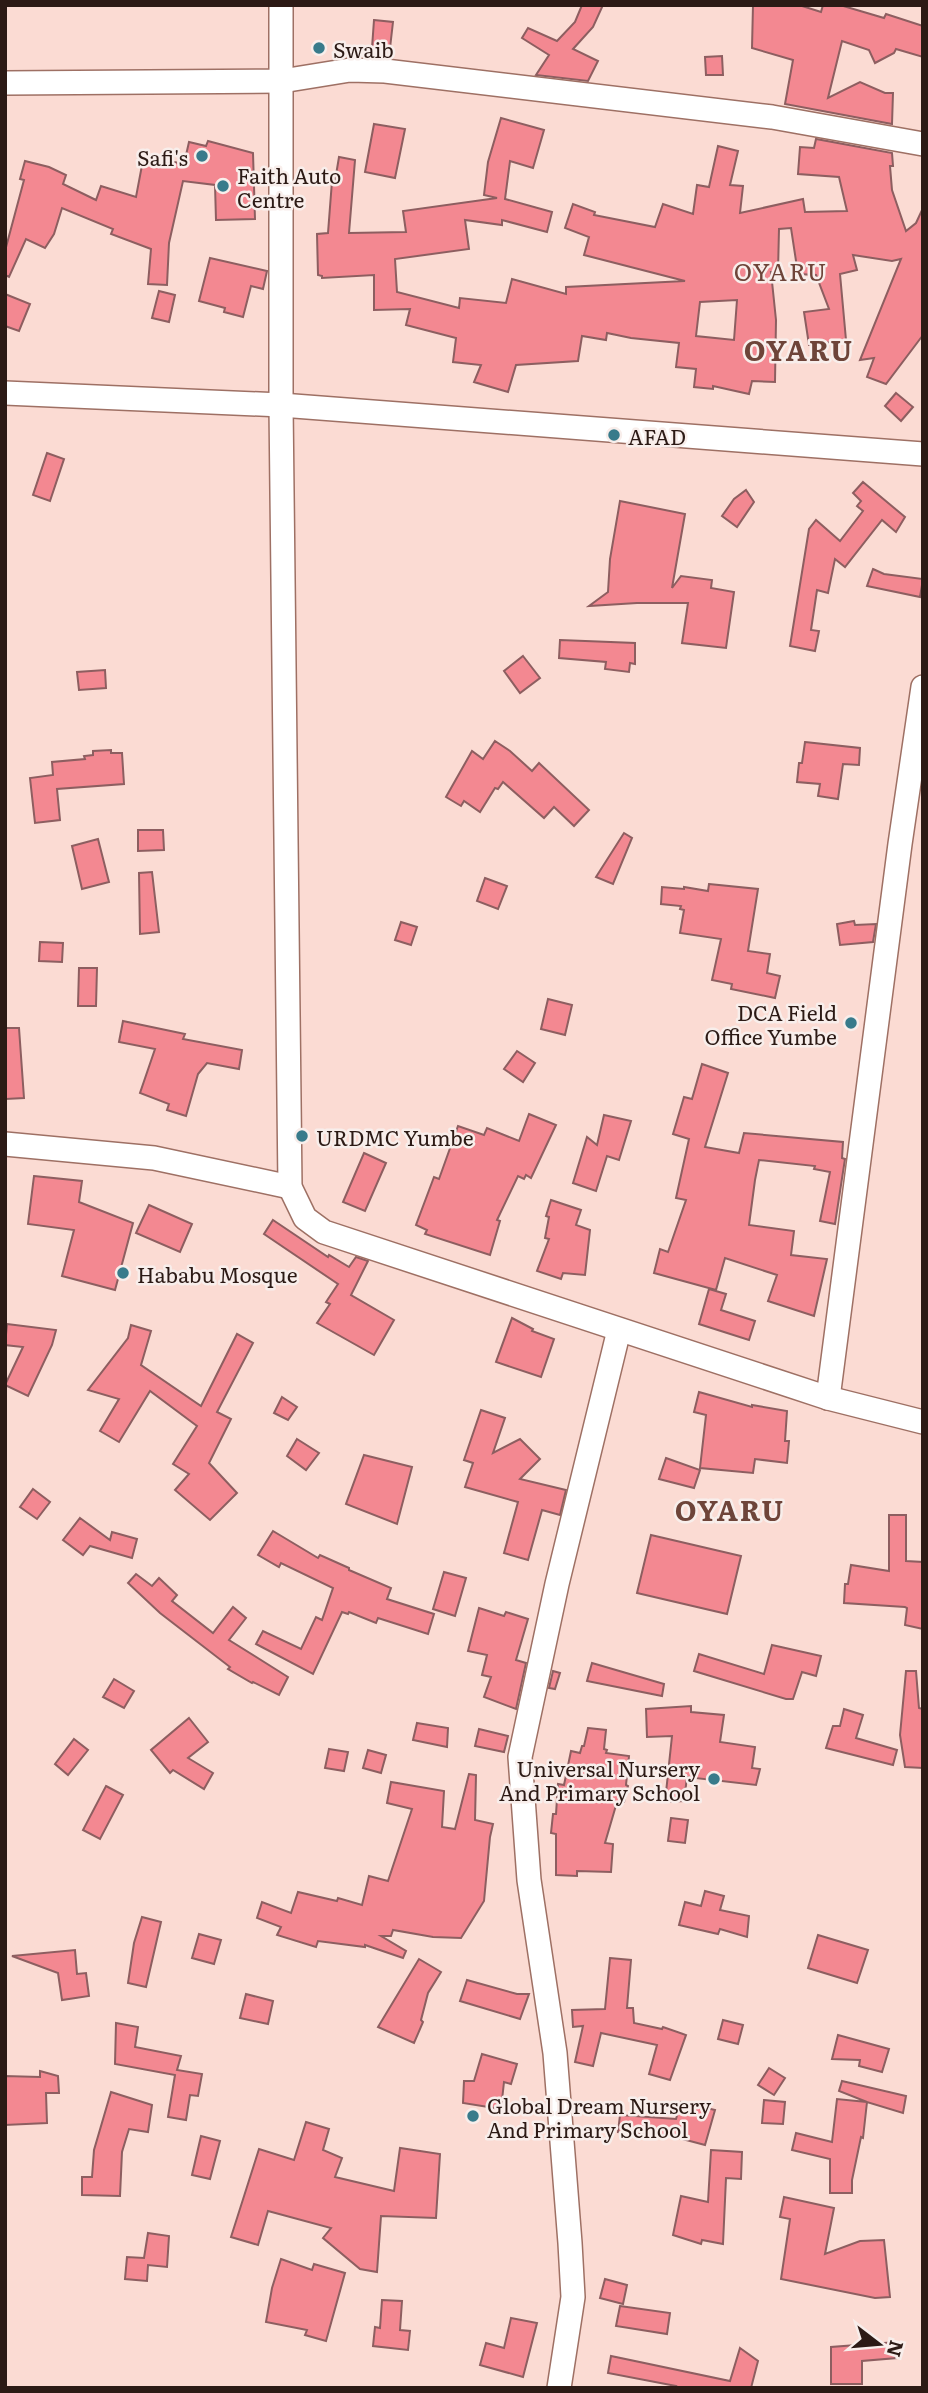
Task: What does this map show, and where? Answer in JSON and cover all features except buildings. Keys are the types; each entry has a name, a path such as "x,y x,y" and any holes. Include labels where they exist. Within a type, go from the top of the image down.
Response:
{"street":[{"path":"281,5 281,405 290,1186 305,1217 324,1232 828,1398 923,1422"},
{"path":"5,83 282,81 350,70 385,71 772,117 923,144"},
{"path":"5,393 281,405 923,454"},
{"path":"828,1398 923,687"},
{"path":"5,1144 154,1158 290,1186"},
{"path":"559,2388 573,2297 572,2270 555,2053 529,1880 520,1757 557,1584 618,1330"}],"place":[{"name":"Swaib","path":"319,48"},
{"name":"Safi's","path":"202,156"},
{"name":"Faith Auto Centre","path":"223,186"},
{"name":"AFAD","path":"614,435"},
{"name":"DCA Field Office Yumbe","path":"851,1023"},
{"name":"URDMC Yumbe","path":"302,1136"},
{"name":"Hababu Mosque","path":"123,1273"},
{"name":"Universal Nursery And Primary School","path":"714,1779"},
{"name":"Global Dream Nursery And Primary School","path":"473,2116"}],"district":[{"name":"OYARU","path":"781,270"},
{"name":"OYARU","path":"799,349"},
{"name":"OYARU","path":"730,1509"}]}
